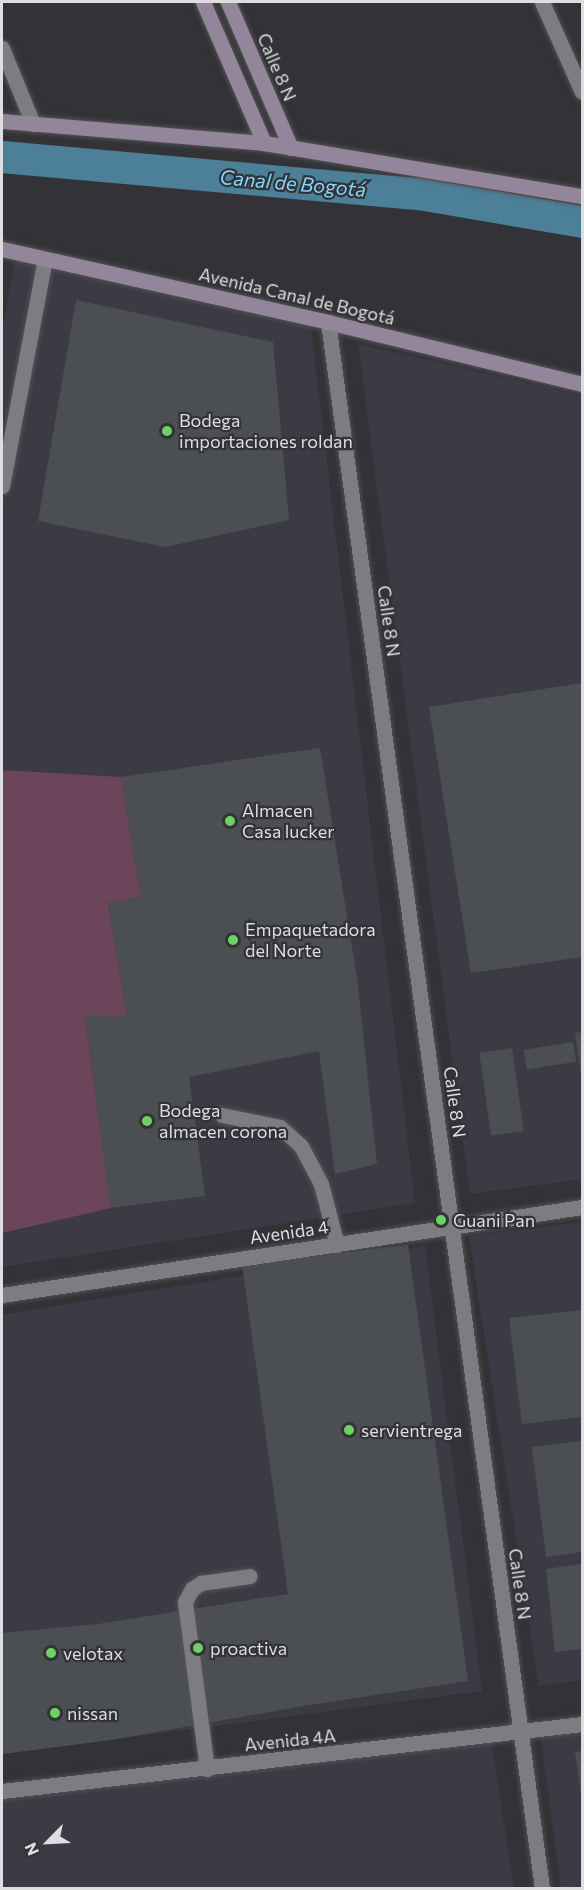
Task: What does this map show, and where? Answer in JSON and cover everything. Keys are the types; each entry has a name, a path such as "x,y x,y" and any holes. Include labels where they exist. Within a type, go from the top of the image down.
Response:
{"main road":[{"path":"203,2 264,143"},
{"name":"Calle 8 N","path":"228,2 291,148"},
{"path":"2,121 264,143 582,196"},
{"name":"Avenida Canal de Bogotá","path":"2,249 328,322 582,384"}],"street":[{"path":"542,2 582,92"},
{"path":"2,48 33,124"},
{"path":"2,486 45,259"},
{"name":"Calle 8 N","path":"328,322 542,1888"},
{"path":"222,1115 280,1127 302,1146 321,1184 337,1245"},
{"name":"Avenida 4","path":"2,1295 582,1208"},
{"path":"207,1769 185,1602 192,1589 201,1582 250,1576"},
{"name":"Avenida 4A","path":"2,1791 520,1733 582,1724"}],"shaded area":[{"path":"17,249 309,311 415,1203 2,1267 2,333"},
{"path":"358,344 582,396 582,1179 470,1194"},
{"path":"2,770 121,777 141,897 108,903 127,1016 85,1017 111,1208 2,1233"},
{"path":"582,1222 582,1680 539,1686 469,1236"},
{"path":"425,1246 482,1691 2,1754 2,1315"},
{"path":"489,1728 514,1888 2,1888 2,1793"},
{"path":"582,1731 582,1888 561,1888 541,1738"}],"building":[{"name":"Bodega importaciones roldan","path":"76,300 273,342 289,520 165,547 38,521"},
{"path":"582,683 582,957 471,973 429,707"},
{"path":"320,748 357,978 377,1164 335,1174 319,1051 189,1077 205,1196 111,1208 85,1016 127,1016 108,902 141,897 121,777"},
{"path":"582,1032 582,1074 581,1074 575,1033"},
{"path":"573,1042 576,1062 527,1070 524,1050"},
{"path":"512,1048 524,1131 491,1136 479,1053"},
{"name":"servientrega","path":"408,1245 468,1681 303,1706 111,1740 2,1754 2,1633 98,1624 288,1594 242,1265"},
{"path":"582,1310 582,1417 522,1424 509,1318"},
{"path":"582,1441 582,1552 546,1557 532,1447"},
{"path":"582,1564 582,1649 555,1652 546,1569"},
{"path":"582,1751 582,1791 581,1792 575,1752"}],"waterway":[{"name":"Canal de Bogotá","path":"2,157 419,194 582,222"}],"place":[{"name":"Bodega importaciones roldan","path":"167,431"},
{"name":"Almacen Casa lucker","path":"230,821"},
{"name":"Empaquetadora del Norte","path":"233,940"},
{"name":"Bodega almacen corona","path":"147,1121"},
{"name":"Guani Pan","path":"441,1220"},
{"name":"servientrega","path":"349,1430"},
{"name":"proactiva","path":"198,1648"},
{"name":"velotax","path":"51,1653"},
{"name":"nissan","path":"55,1713"}]}
